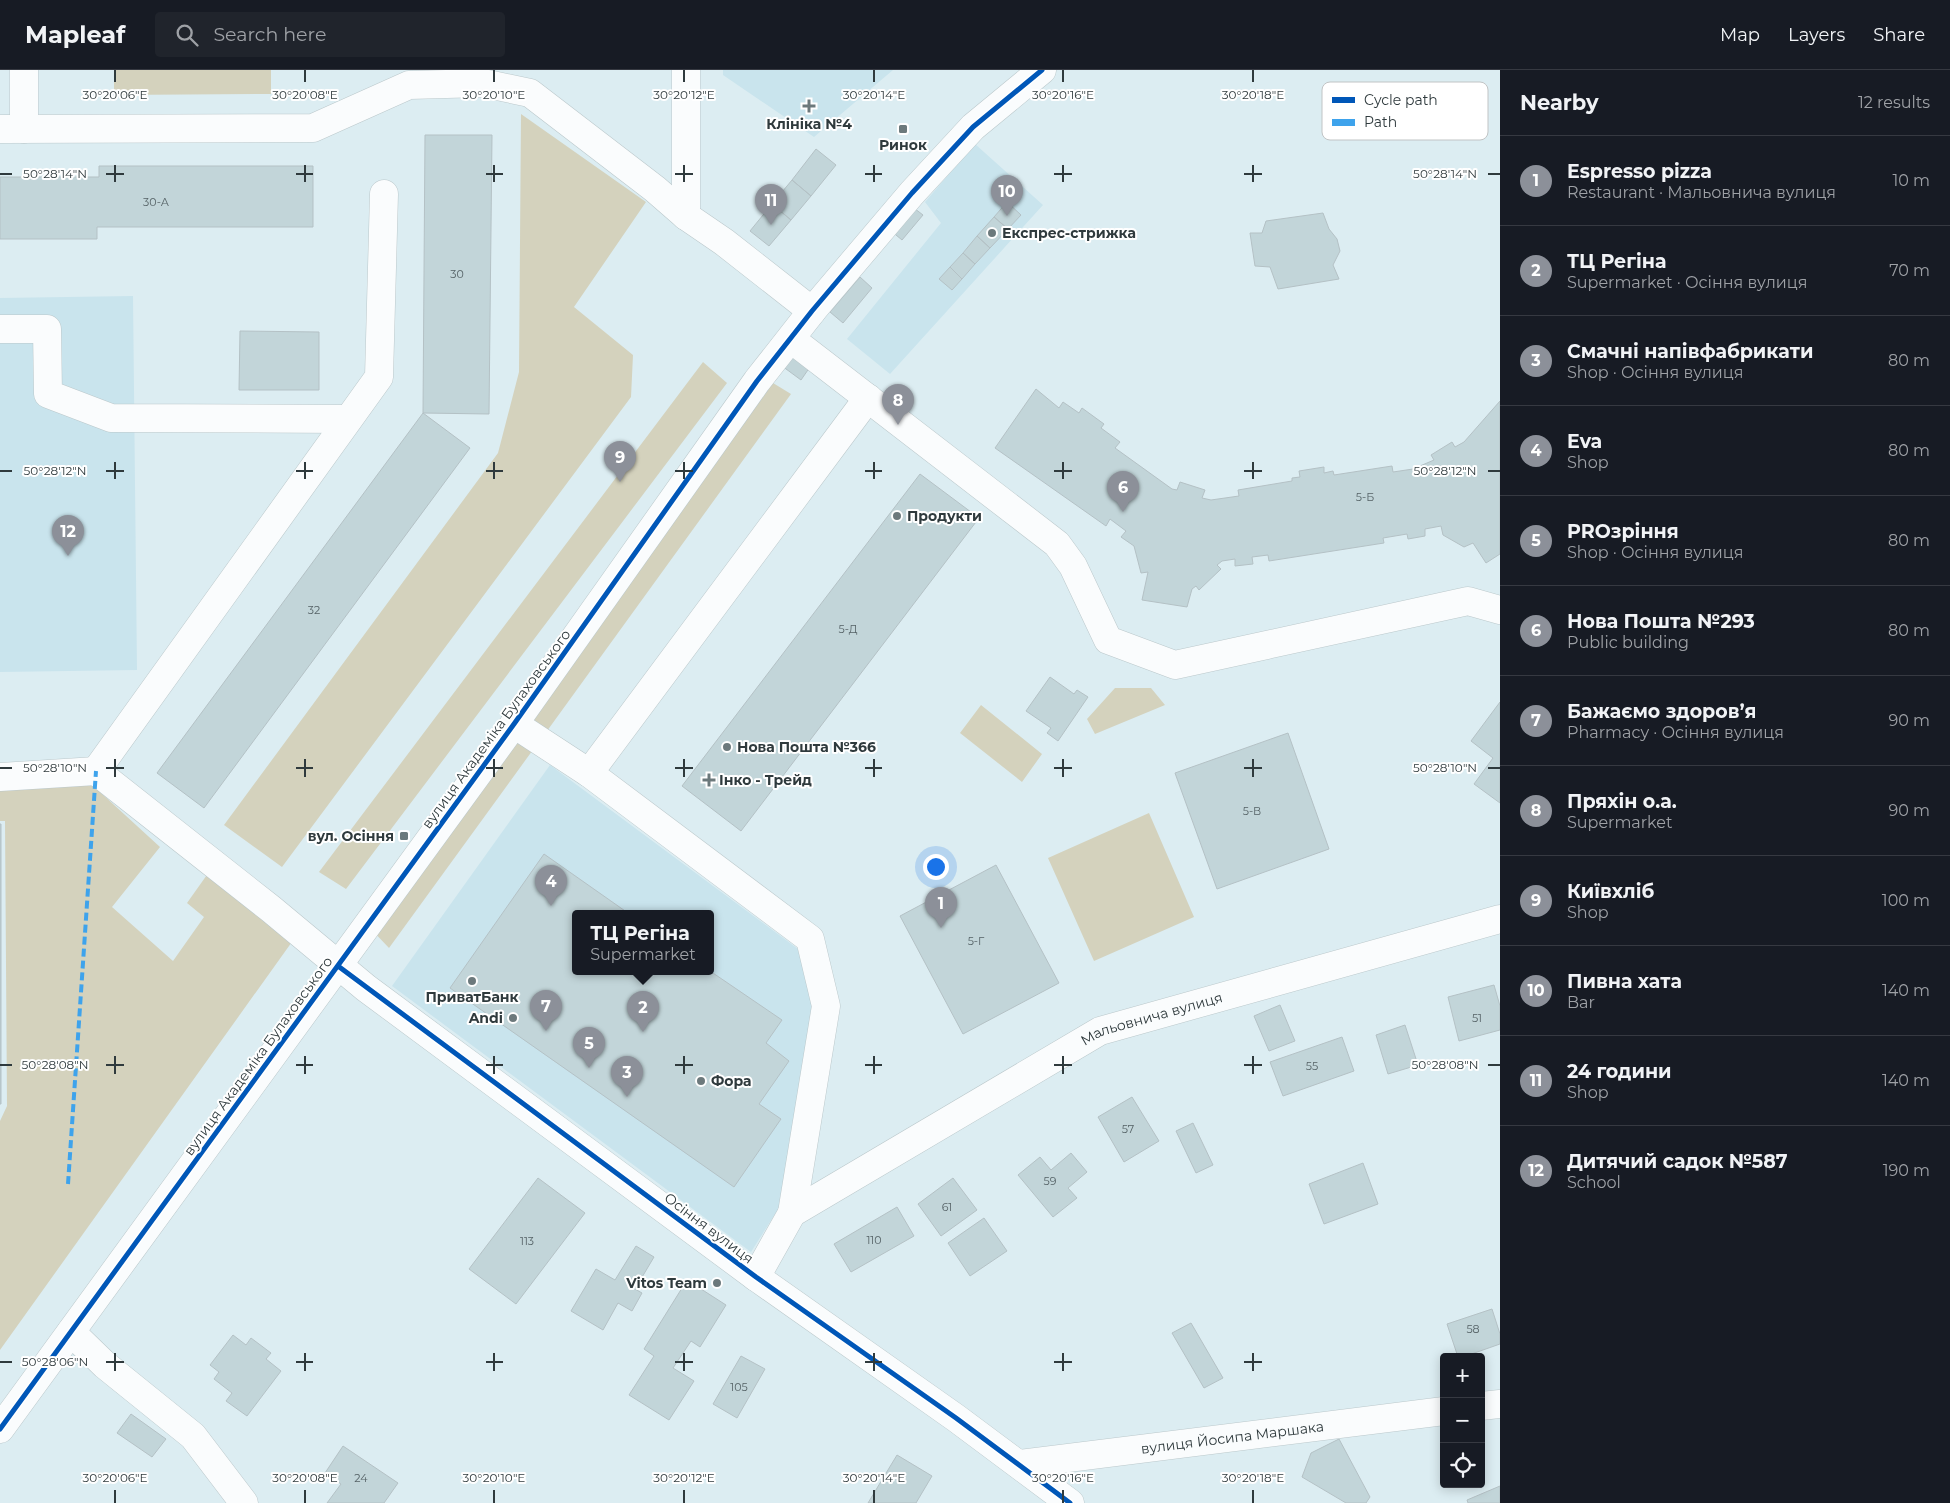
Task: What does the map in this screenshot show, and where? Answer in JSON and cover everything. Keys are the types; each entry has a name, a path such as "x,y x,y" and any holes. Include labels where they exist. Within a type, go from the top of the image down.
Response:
{"street":[{"path":"24,70 12,129 313,128 409,85 483,84 530,92 655,189 686,216 724,242 812,311"},
{"path":"686,70 686,216"},
{"name":"вулиця Академіка Булаховського","path":"0,1429 514,724 757,381 812,311 912,193 974,127 1042,70"},
{"path":"0,777 96,771 379,377 384,194"},
{"path":"0,329 47,329 48,394 111,418 348,419"},
{"path":"791,339 1057,544 1073,566 1108,640 1175,665 1468,601 1500,610"},
{"path":"590,773 868,398"},
{"path":"514,724 590,773 810,939 826,1006 792,1213 756,1277"},
{"name":"Осіння вулиця","path":"96,771 271,909 338,966 756,1277 1020,1464 1070,1503"},
{"name":"Мальовнича вулиця","path":"792,1213 1100,1031 1500,919"},
{"path":"71,1332 105,1365 192,1436 244,1503"},
{"path":"1485,1406 1500,1404"},
{"name":"вулиця Йосипа Маршака","path":"1020,1464 1440,1412"}],"shaded area":[{"path":"114,70 271,70 271,94 114,95"},
{"name":"Клініка №4","path":"723,70 893,70 814,137 723,75"},
{"path":"521,114 646,202 574,307 633,355 631,397 282,867 224,825 498,453 519,372"},
{"path":"975,144 1043,205 890,374 847,339 941,223 925,202"},
{"path":"133,296 137,670 0,672 0,298"},
{"path":"703,362 727,383 346,889 319,872"},
{"path":"773,383 791,394 547,731 524,716"},
{"path":"1115,688 1151,688 1165,705 1095,734 1087,719"},
{"path":"981,705 1042,754 1022,782 960,733"},
{"path":"511,733 535,747 389,948 370,928"},
{"path":"550,765 798,949 814,1011 782,1203 751,1252 392,986"},
{"path":"89,782 160,847 112,907 173,961 204,917 187,903 209,872 294,939 0,1350 0,1121 7,1106 5,821 0,821 0,788"},
{"path":"1149,813 1194,917 1094,961 1048,858"}],"building":[{"path":"425,135 492,135 489,414 423,413"},
{"path":"816,149 836,165 811,196 792,180"},
{"path":"99,166 313,166 313,227 97,227 97,239 0,239 0,177 99,177"},
{"path":"792,180 811,196 791,220 772,204"},
{"path":"1007,202 1021,215 1008,229 994,217"},
{"path":"772,204 791,220 769,246 750,231"},
{"path":"910,205 923,215 902,240 890,230"},
{"path":"1323,213 1329,229 1337,239 1340,251 1333,265 1339,279 1278,289 1270,267 1255,266 1250,233 1262,233 1266,221"},
{"name":"Експрес-стрижка","path":"994,217 1008,229 990,248 977,236"},
{"path":"977,236 990,248 975,264 963,253"},
{"path":"963,253 975,264 962,279 950,267"},
{"path":"950,267 962,279 952,290 939,279"},
{"path":"860,277 872,288 843,323 830,312"},
{"path":"240,331 319,332 319,390 239,390"},
{"path":"794,350 812,364 801,380 782,366"},
{"path":"1036,389 1059,408 1063,402 1079,413 1082,408 1104,424 1101,428 1120,442 1115,448 1172,489 1177,490 1180,482 1205,490 1202,498 1211,500 1239,496 1238,490 1292,481 1292,478 1300,477 1299,471 1324,467 1324,473 1333,471 1334,475 1392,466 1393,472 1413,469 1434,460 1431,455 1452,442 1455,447 1464,442 1500,401 1500,554 1486,563 1473,543 1464,547 1443,535 1441,526 1425,529 1425,536 1408,539 1407,534 1383,538 1384,543 1269,561 1268,555 1252,557 1253,564 1235,566 1235,559 1222,561 1217,565 1221,569 1199,590 1196,586 1192,589 1187,607 1142,600 1148,572 1141,573 1134,546 1121,537 1126,531 1110,519 1106,526 995,448"},
{"path":"423,413 470,448 204,808 157,773"},
{"path":"920,474 979,518 741,831 682,786"},
{"path":"1050,677 1074,694 1077,690 1088,697 1058,741 1047,733 1051,728 1026,711"},
{"path":"1500,702 1500,803 1474,784 1493,758 1471,741"},
{"path":"1288,733 1329,849 1217,889 1175,773"},
{"path":"1,824 1,1104 0,1104"},
{"path":"544,854 624,910 572,910 572,975 714,974 782,1020 766,1043 789,1061 759,1104 781,1119 734,1187 450,988"},
{"path":"996,865 1059,983 963,1034 900,916"},
{"path":"1494,985 1500,1006 1500,1030 1459,1041 1448,997"},
{"path":"1280,1005 1295,1041 1269,1051 1254,1016"},
{"path":"1405,1025 1418,1065 1388,1074 1376,1035"},
{"path":"1342,1037 1354,1071 1283,1096 1270,1062"},
{"path":"1132,1097 1159,1141 1124,1162 1098,1117"},
{"path":"1193,1123 1213,1165 1196,1173 1176,1131"},
{"path":"1071,1153 1087,1172 1068,1188 1077,1198 1053,1217 1018,1175 1040,1157 1051,1170"},
{"path":"1363,1163 1378,1204 1324,1224 1309,1184"},
{"path":"538,1178 585,1213 516,1304 469,1269"},
{"path":"953,1178 977,1210 941,1236 918,1204"},
{"path":"897,1207 914,1236 851,1272 834,1244"},
{"path":"984,1218 1007,1251 970,1276 948,1243"},
{"path":"636,1246 654,1257 635,1289 642,1293 632,1311 618,1303 603,1330 571,1311 596,1269 615,1280"},
{"path":"687,1280 726,1305 700,1347 691,1341 673,1368 694,1381 669,1420 629,1395 654,1356 644,1349"},
{"path":"1492,1309 1500,1334 1500,1344 1474,1353 1457,1353 1447,1324"},
{"path":"1191,1323 1223,1378 1204,1388 1172,1333"},
{"path":"233,1335 246,1345 251,1338 271,1353 266,1359 281,1371 247,1416 226,1401 232,1393 214,1379 219,1372 210,1365"},
{"path":"741,1356 765,1369 737,1418 713,1404"},
{"path":"131,1414 166,1439 152,1457 117,1433"},
{"path":"1339,1439 1370,1497 1366,1503 1346,1503 1302,1477 1311,1453"},
{"path":"343,1446 398,1483 384,1503 327,1503 341,1484 325,1473"},
{"path":"897,1455 932,1476 916,1503 868,1503"},
{"path":"1500,1486 1500,1503 1468,1503 1467,1500"}],"marked path":[{"path":"68,1184 96,771"}],"cycle path":[{"path":"0,1429 514,724 757,381 812,311 912,193 973,127 1042,70"},
{"path":"338,966 756,1277 956,1418 1070,1503"}],"place":[{"name":"Клініка №4","path":"809,106"},
{"name":"Ринок","path":"903,129"},
{"name":"Пивна хата","path":"1007,216"},
{"name":"24 години","path":"771,225"},
{"name":"Експрес-стрижка","path":"992,233"},
{"name":"Пряхін о.а.","path":"898,425"},
{"name":"Київхліб","path":"620,482"},
{"name":"Нова Пошта №293","path":"1123,512"},
{"name":"Продукти","path":"897,516"},
{"name":"Дитячий садок №587","path":"68,556"},
{"name":"Нова Пошта №366","path":"727,747"},
{"name":"Інко - Трейд","path":"709,780"},
{"name":"вул. Осіння","path":"404,836"},
{"name":"Eva","path":"551,906"},
{"name":"Espresso pizza","path":"941,928"},
{"name":"ПриватБанк","path":"472,981"},
{"name":"Andi","path":"513,1018"},
{"name":"Бажаємо здоровʼя","path":"546,1031"},
{"name":"ТЦ Регіна","path":"643,1032"},
{"name":"PROзріння","path":"589,1068"},
{"name":"Фора","path":"701,1081"},
{"name":"Смачні напівфабрикати","path":"627,1097"},
{"name":"Vitos Team","path":"717,1283"}]}
